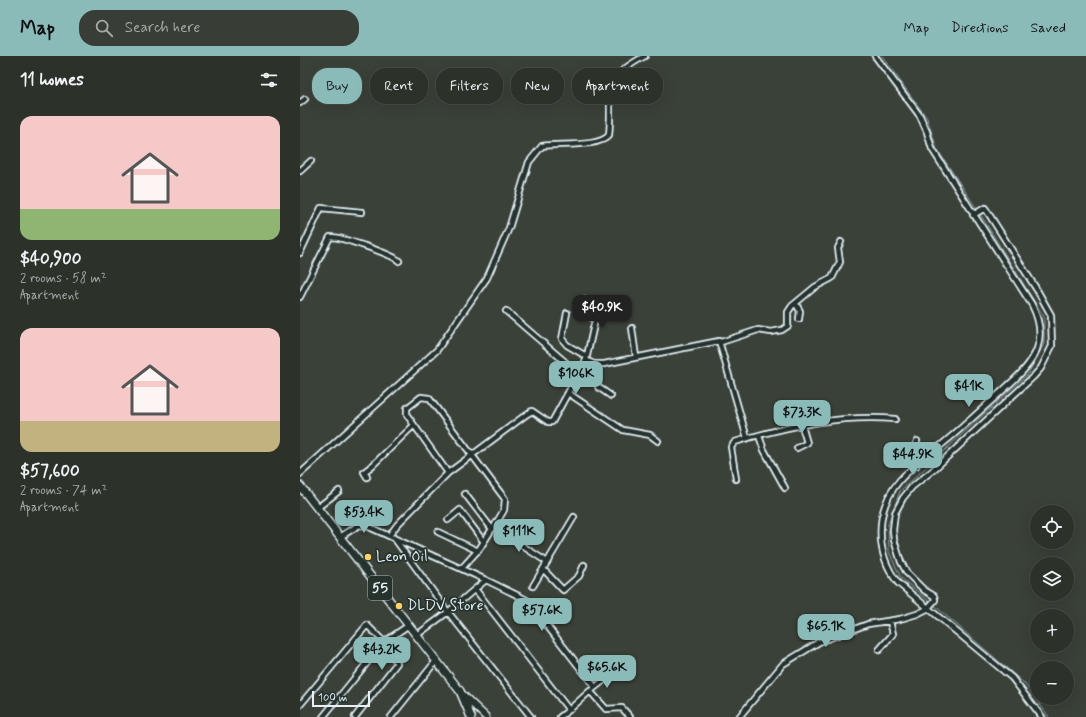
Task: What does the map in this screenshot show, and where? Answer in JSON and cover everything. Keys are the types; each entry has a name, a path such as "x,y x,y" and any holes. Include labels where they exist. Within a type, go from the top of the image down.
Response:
{"highway":[{"name":"55","path":"300,486 460,691 471,717"}],"main road":[{"path":"460,691 486,717"}],"street":[{"path":"300,474 437,350 487,278 509,228 529,162 538,149 542,146 595,143 606,139 610,135 610,91 614,79 630,64 646,56"},
{"path":"875,56 920,116 927,132 931,147 1035,310 1039,322 1038,347 1030,362 1015,379 899,481 888,499 881,520 881,546 891,574 898,583 1012,678 1042,717"},
{"path":"300,103 305,99"},
{"path":"300,171 311,161"},
{"path":"300,253 321,208 362,212"},
{"path":"740,716 783,664 819,642 868,624 917,614 934,601 934,596 924,590 912,578 901,562 894,540 893,530 896,513 903,498 912,487 932,471 982,423 1029,382 1041,368 1052,346 1049,310 986,209 974,214"},
{"path":"300,298 330,237 336,236 350,240 390,255 399,261"},
{"path":"567,313 562,339 567,345 594,364 604,364 718,340 721,342 758,330 770,332 782,330 788,326 788,312 815,287 832,278 840,262 838,248 841,242"},
{"path":"392,537 397,525 448,472 530,412 535,412 548,422 552,422 586,358 595,320 584,313 585,300"},
{"path":"796,304 800,311 799,319"},
{"path":"506,311 579,373 592,379"},
{"path":"632,328 636,357"},
{"path":"721,342 747,438"},
{"path":"598,383 598,387 611,396"},
{"path":"568,393 623,430 650,435 658,441"},
{"path":"448,472 413,426 407,415 407,408 418,398 426,397 505,499 504,510 493,528 478,551 462,568"},
{"path":"736,479 731,447 735,442 802,426 856,417 895,419"},
{"path":"367,477 364,472 365,470 373,465 413,426"},
{"path":"797,448 807,443 802,426"},
{"path":"759,436 764,450 785,488"},
{"path":"916,466 913,453 917,441"},
{"path":"317,508 339,491"},
{"path":"465,494 493,528 547,562"},
{"path":"448,520 460,510 484,542"},
{"path":"533,586 574,517"},
{"path":"340,537 359,525 367,526 462,568 527,600 596,688"},
{"path":"438,532 478,551"},
{"path":"392,537 530,717"},
{"path":"543,569 563,590 579,576 584,565"},
{"path":"417,635 448,612 486,580"},
{"path":"475,589 569,710"},
{"path":"879,650 893,634 890,620"},
{"path":"300,705 365,626 369,625 384,642 397,661 397,664 355,717"},
{"path":"323,717 384,642 409,625"},
{"path":"391,717 436,661"},
{"path":"560,717 613,673"},
{"path":"590,692 606,709 622,708 630,717"}],"waterway":[{"path":"882,56 927,118 937,149 977,209"},
{"path":"930,602 901,578 889,552 888,525 900,491 1028,374 1044,344 1044,317 980,214"},
{"path":"934,605 1025,684 1049,717"}],"place":[{"name":"Leon Oil","path":"368,557"},
{"name":"DLDV Store","path":"399,606"}]}
